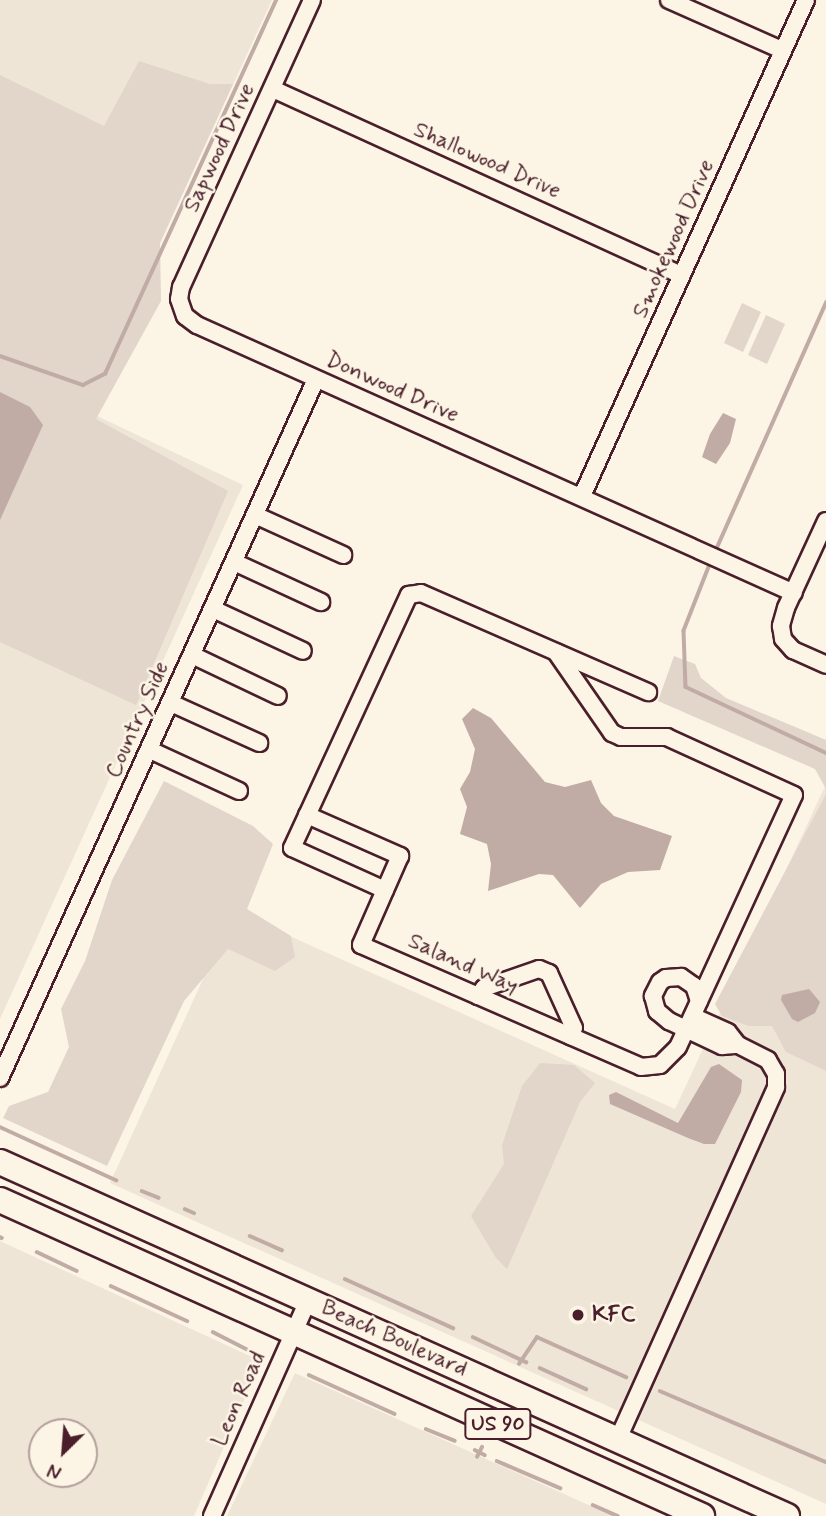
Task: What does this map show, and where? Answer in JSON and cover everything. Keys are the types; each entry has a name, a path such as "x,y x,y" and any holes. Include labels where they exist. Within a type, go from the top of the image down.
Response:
{"highway":[{"name":"Beach Boulevard","path":"0,1162 787,1516"},
{"name":"US 90","path":"0,1200 702,1516"}],"street":[{"name":"Sapwood Drive","path":"185,316 179,299 181,287 312,0"},
{"path":"669,0 782,50"},
{"name":"Smokewood Drive","path":"582,496 806,0"},
{"name":"Shallowood Drive","path":"273,89 682,275"},
{"name":"Donwood Drive","path":"185,316 197,325 794,593"},
{"name":"Country Side","path":"0,1078 316,379"},
{"path":"255,515 343,555"},
{"path":"826,521 781,626 783,639 793,650 826,665"},
{"path":"234,562 321,602"},
{"path":"385,890 292,848 409,595 421,593 648,692"},
{"path":"213,609 303,651"},
{"path":"556,652 612,733 621,737 667,737 793,795 693,1016 728,1032 738,1045 768,1060 776,1074 776,1087 618,1439"},
{"path":"192,655 278,696"},
{"path":"171,703 259,743"},
{"path":"150,750 239,791"},
{"name":"Saland Way","path":"307,815 400,856 361,945 641,1067 652,1068 669,1058 678,1047 693,1016"},
{"path":"478,996 484,988 539,969 549,974 574,1028 571,1037"},
{"name":"Leon Road","path":"212,1516 308,1300"}],"shaded area":[{"path":"0,0 272,0 160,243 0,170"},
{"path":"139,61 210,84 233,84 160,243 161,301 96,419 228,491 136,705 0,642 0,75 104,126"},
{"path":"742,303 761,312 743,352 724,343"},
{"path":"766,315 785,324 767,364 748,355"},
{"path":"0,370 243,485 0,1019"},
{"path":"0,392 30,407 43,425 0,520"},
{"path":"723,413 736,419 730,443 716,464 702,457 710,434"},
{"path":"674,656 695,664 701,678 726,698 826,740 826,789 815,769 658,701"},
{"path":"473,708 491,718 545,782 565,787 591,780 601,803 614,816 672,836 660,870 628,872 601,884 580,908 553,875 539,874 488,891 491,864 487,844 460,834 467,807 460,789 470,772 475,749 462,719"},
{"path":"164,781 253,826 273,844 247,909 291,936 295,957 275,971 228,949 184,1001 107,1166 3,1118 9,1106 48,1092 69,1047 61,1009 85,961 112,880"},
{"path":"826,784 826,1504 110,1183 234,911 675,1109"},
{"path":"826,794 826,1071 786,1052 772,1026 749,1026 722,1016 715,1004"},
{"path":"809,989 820,1002 815,1013 798,1022 792,1019 781,1000 782,995"},
{"path":"540,1063 574,1065 595,1083 580,1102 507,1269 496,1258 471,1216 504,1164 502,1145 522,1086"},
{"path":"719,1064 742,1080 741,1092 715,1144 704,1144 688,1138 610,1104 609,1095 616,1092 678,1123 711,1067"},
{"path":"0,1241 261,1361 194,1516 0,1516"},
{"path":"295,1373 613,1516 227,1516"}],"waterway":[{"path":"0,356 83,385 105,374 276,0"},
{"path":"715,552 826,303"},
{"path":"711,562 684,631 686,687 826,753"},
{"path":"0,1127 116,1180"},
{"path":"142,1191 159,1198"},
{"path":"185,1209 194,1213"},
{"path":"250,1236 282,1250"},
{"path":"37,1252 77,1271"},
{"path":"345,1279 453,1328"},
{"path":"111,1286 187,1321"},
{"path":"213,1332 247,1349"},
{"path":"473,1337 526,1362"},
{"path":"519,1364 537,1337 626,1377"},
{"path":"540,1368 586,1389"},
{"path":"309,1375 395,1414"},
{"path":"660,1391 826,1462"},
{"path":"426,1429 455,1441"},
{"path":"477,1457 482,1447"},
{"path":"475,1450 485,1455"},
{"path":"497,1461 560,1488"},
{"path":"593,1505 618,1516"}],"place":[{"name":"KFC","path":"578,1315"}]}
